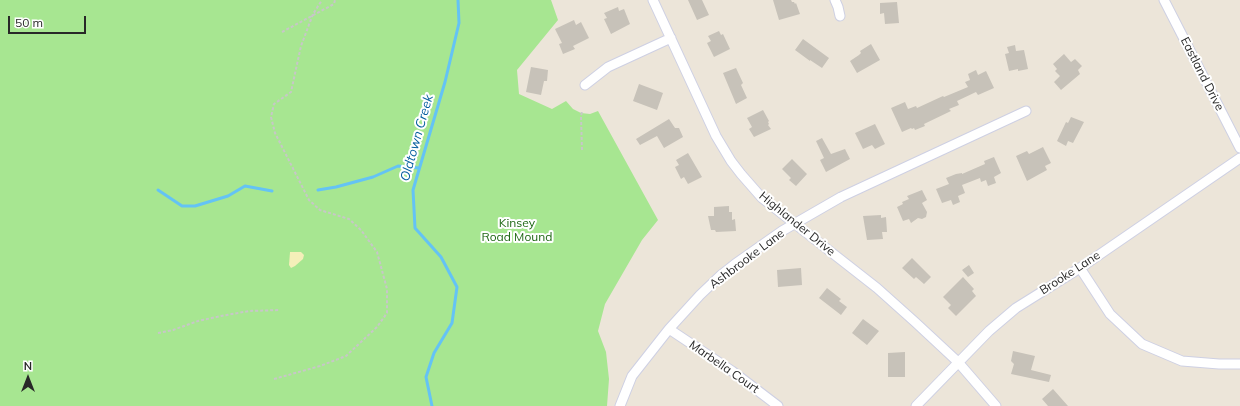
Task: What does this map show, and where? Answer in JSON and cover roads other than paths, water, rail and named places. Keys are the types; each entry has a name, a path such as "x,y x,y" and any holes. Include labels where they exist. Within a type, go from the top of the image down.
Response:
{"street":[{"name":"Highlander Drive","path":"653,0 716,136 731,161 762,198 877,288 958,362 996,406"},
{"path":"835,0 840,16"},
{"name":"Eastland Drive","path":"1164,0 1240,148"},
{"path":"586,85 608,67 671,38"},
{"name":"Ashbrooke Lane","path":"620,406 632,376 670,329 700,295 721,275 794,224 848,193 1026,111"},
{"name":"Brooke Lane","path":"916,406 989,331 1016,308 1080,268 1240,158"},
{"path":"1080,268 1110,314 1142,344 1182,362 1240,364"},
{"name":"Marbella Court","path":"670,329 732,371 778,406"}],"waterway":[{"name":"Oldtown Creek","path":"432,406 426,377 434,353 452,323 457,287 441,257 415,228 413,190 445,82 459,23 458,0"},
{"path":"318,190 336,187 373,177 398,166 419,168"},
{"path":"158,190 182,206 195,206 228,196 245,186 272,191"}],"park label":[{"name":"Kinsey Road Mound","path":"517,230"}]}
